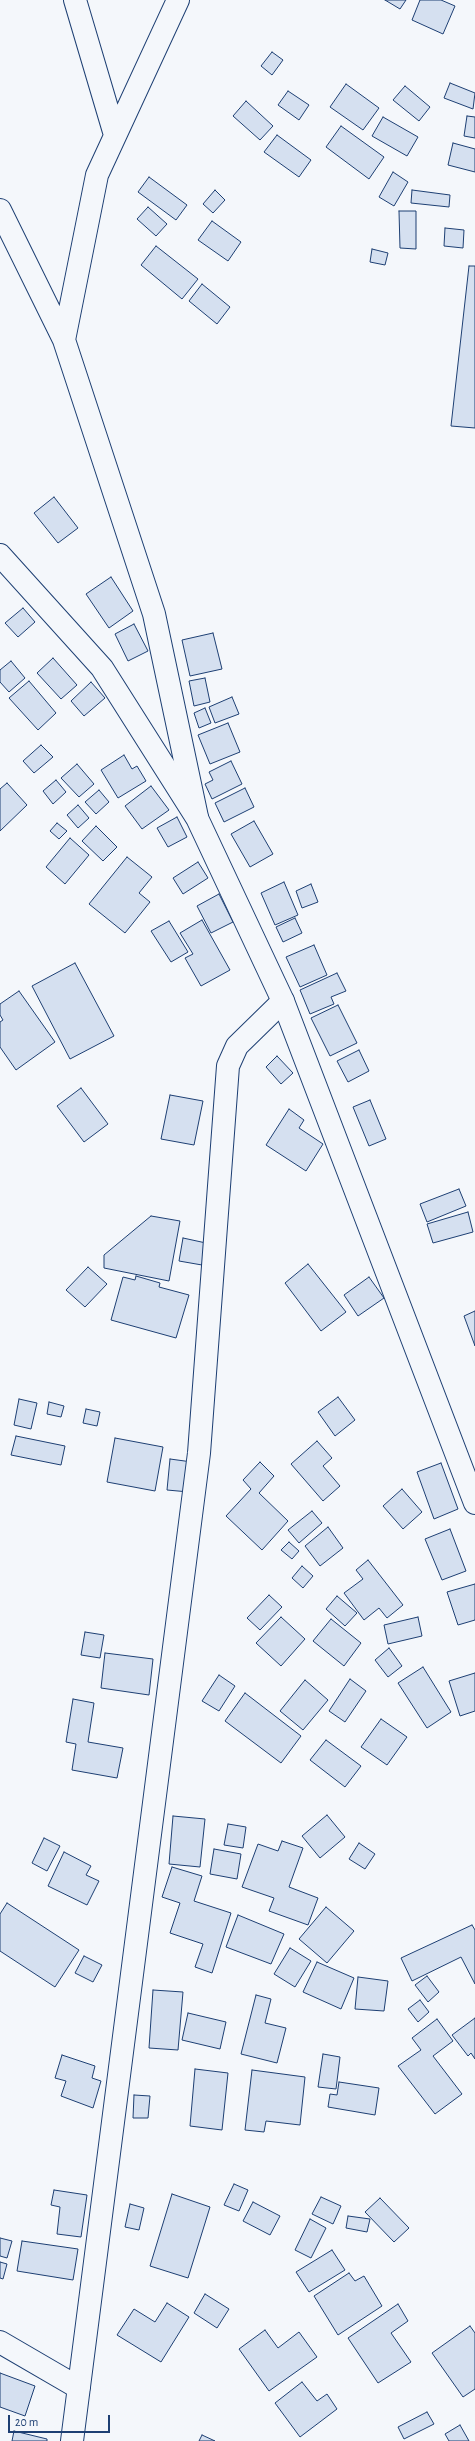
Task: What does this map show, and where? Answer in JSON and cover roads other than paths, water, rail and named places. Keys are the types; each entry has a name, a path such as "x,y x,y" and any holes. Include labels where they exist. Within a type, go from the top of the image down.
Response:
{"street":[{"path":"75,0 115,135"},
{"path":"64,340 96,175 178,0"},
{"path":"0,210 64,340 154,614 197,818"},
{"path":"0,555 102,668 197,818 283,1001 475,1503"},
{"path":"72,2441 199,1453 228,1066 237,1046 283,1001"},
{"path":"0,2342 79,2388"}]}
